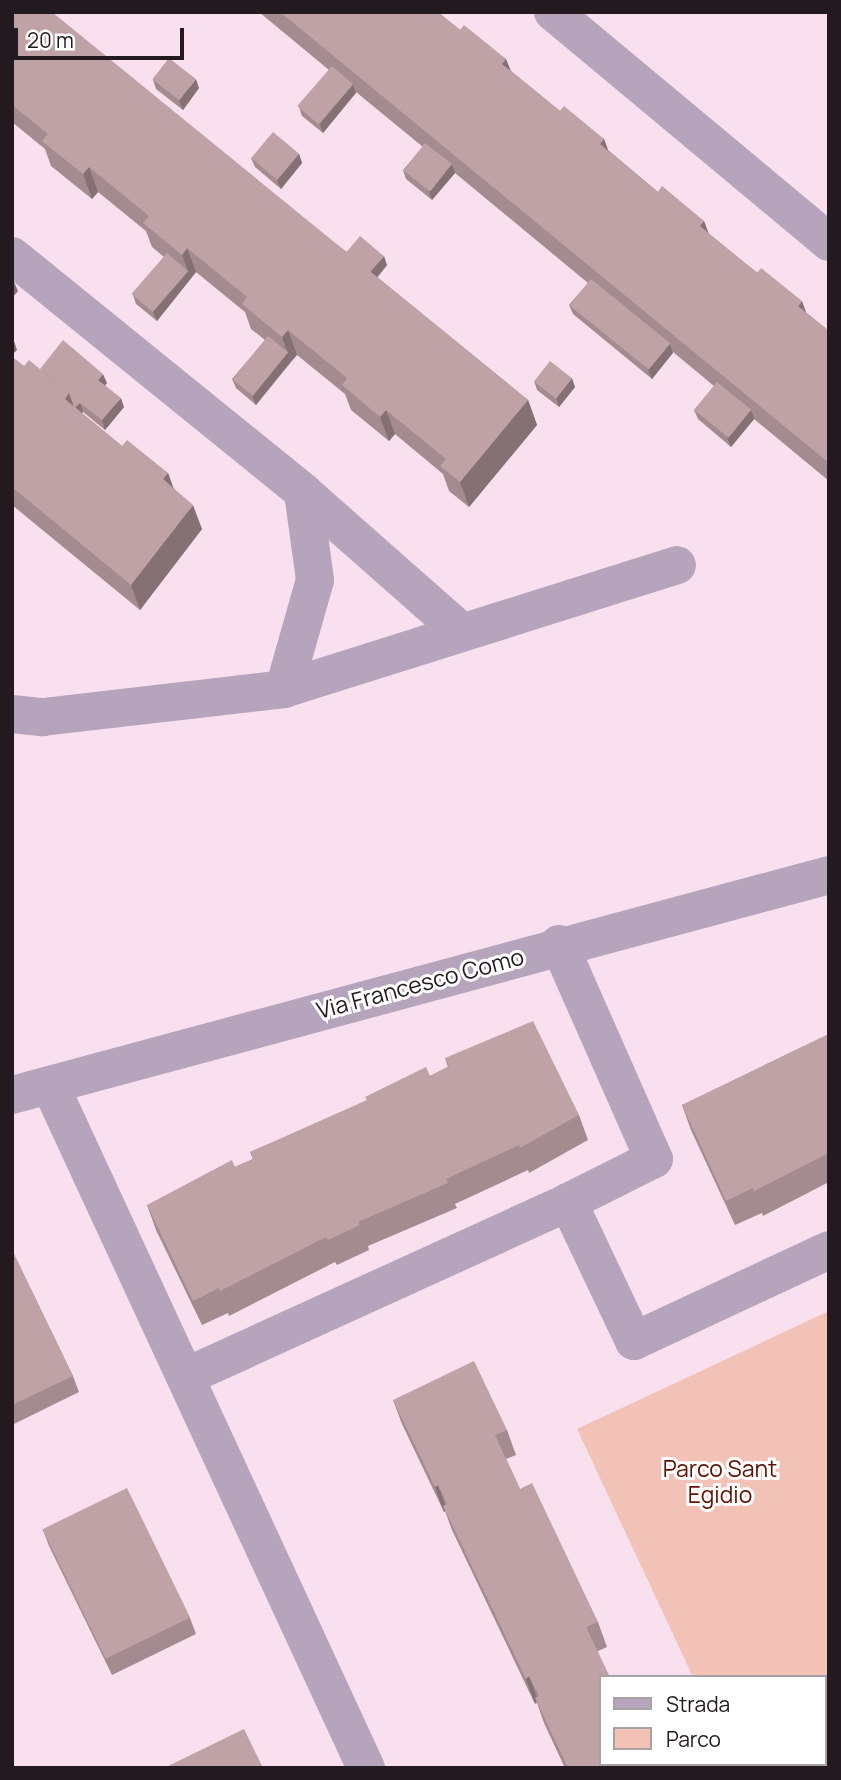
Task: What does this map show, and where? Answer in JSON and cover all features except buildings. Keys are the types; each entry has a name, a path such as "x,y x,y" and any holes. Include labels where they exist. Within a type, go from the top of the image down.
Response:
{"street":[{"path":"553,12 829,242"},
{"path":"12,256 303,492 463,632"},
{"path":"284,689 315,580 303,492"},
{"path":"12,714 43,717 284,689 677,565"},
{"name":"Via Francesco Como","path":"12,1095 559,944 829,875"},
{"path":"187,1376 568,1202 654,1159 559,944"},
{"path":"50,1085 187,1376 366,1768"},
{"path":"568,1202 634,1341 829,1250"}],"green space":[{"name":"Parco Sant Egidio","path":"829,1311 829,1768 735,1768 734,1766 827,1766 827,1675 692,1675 577,1429"}]}
